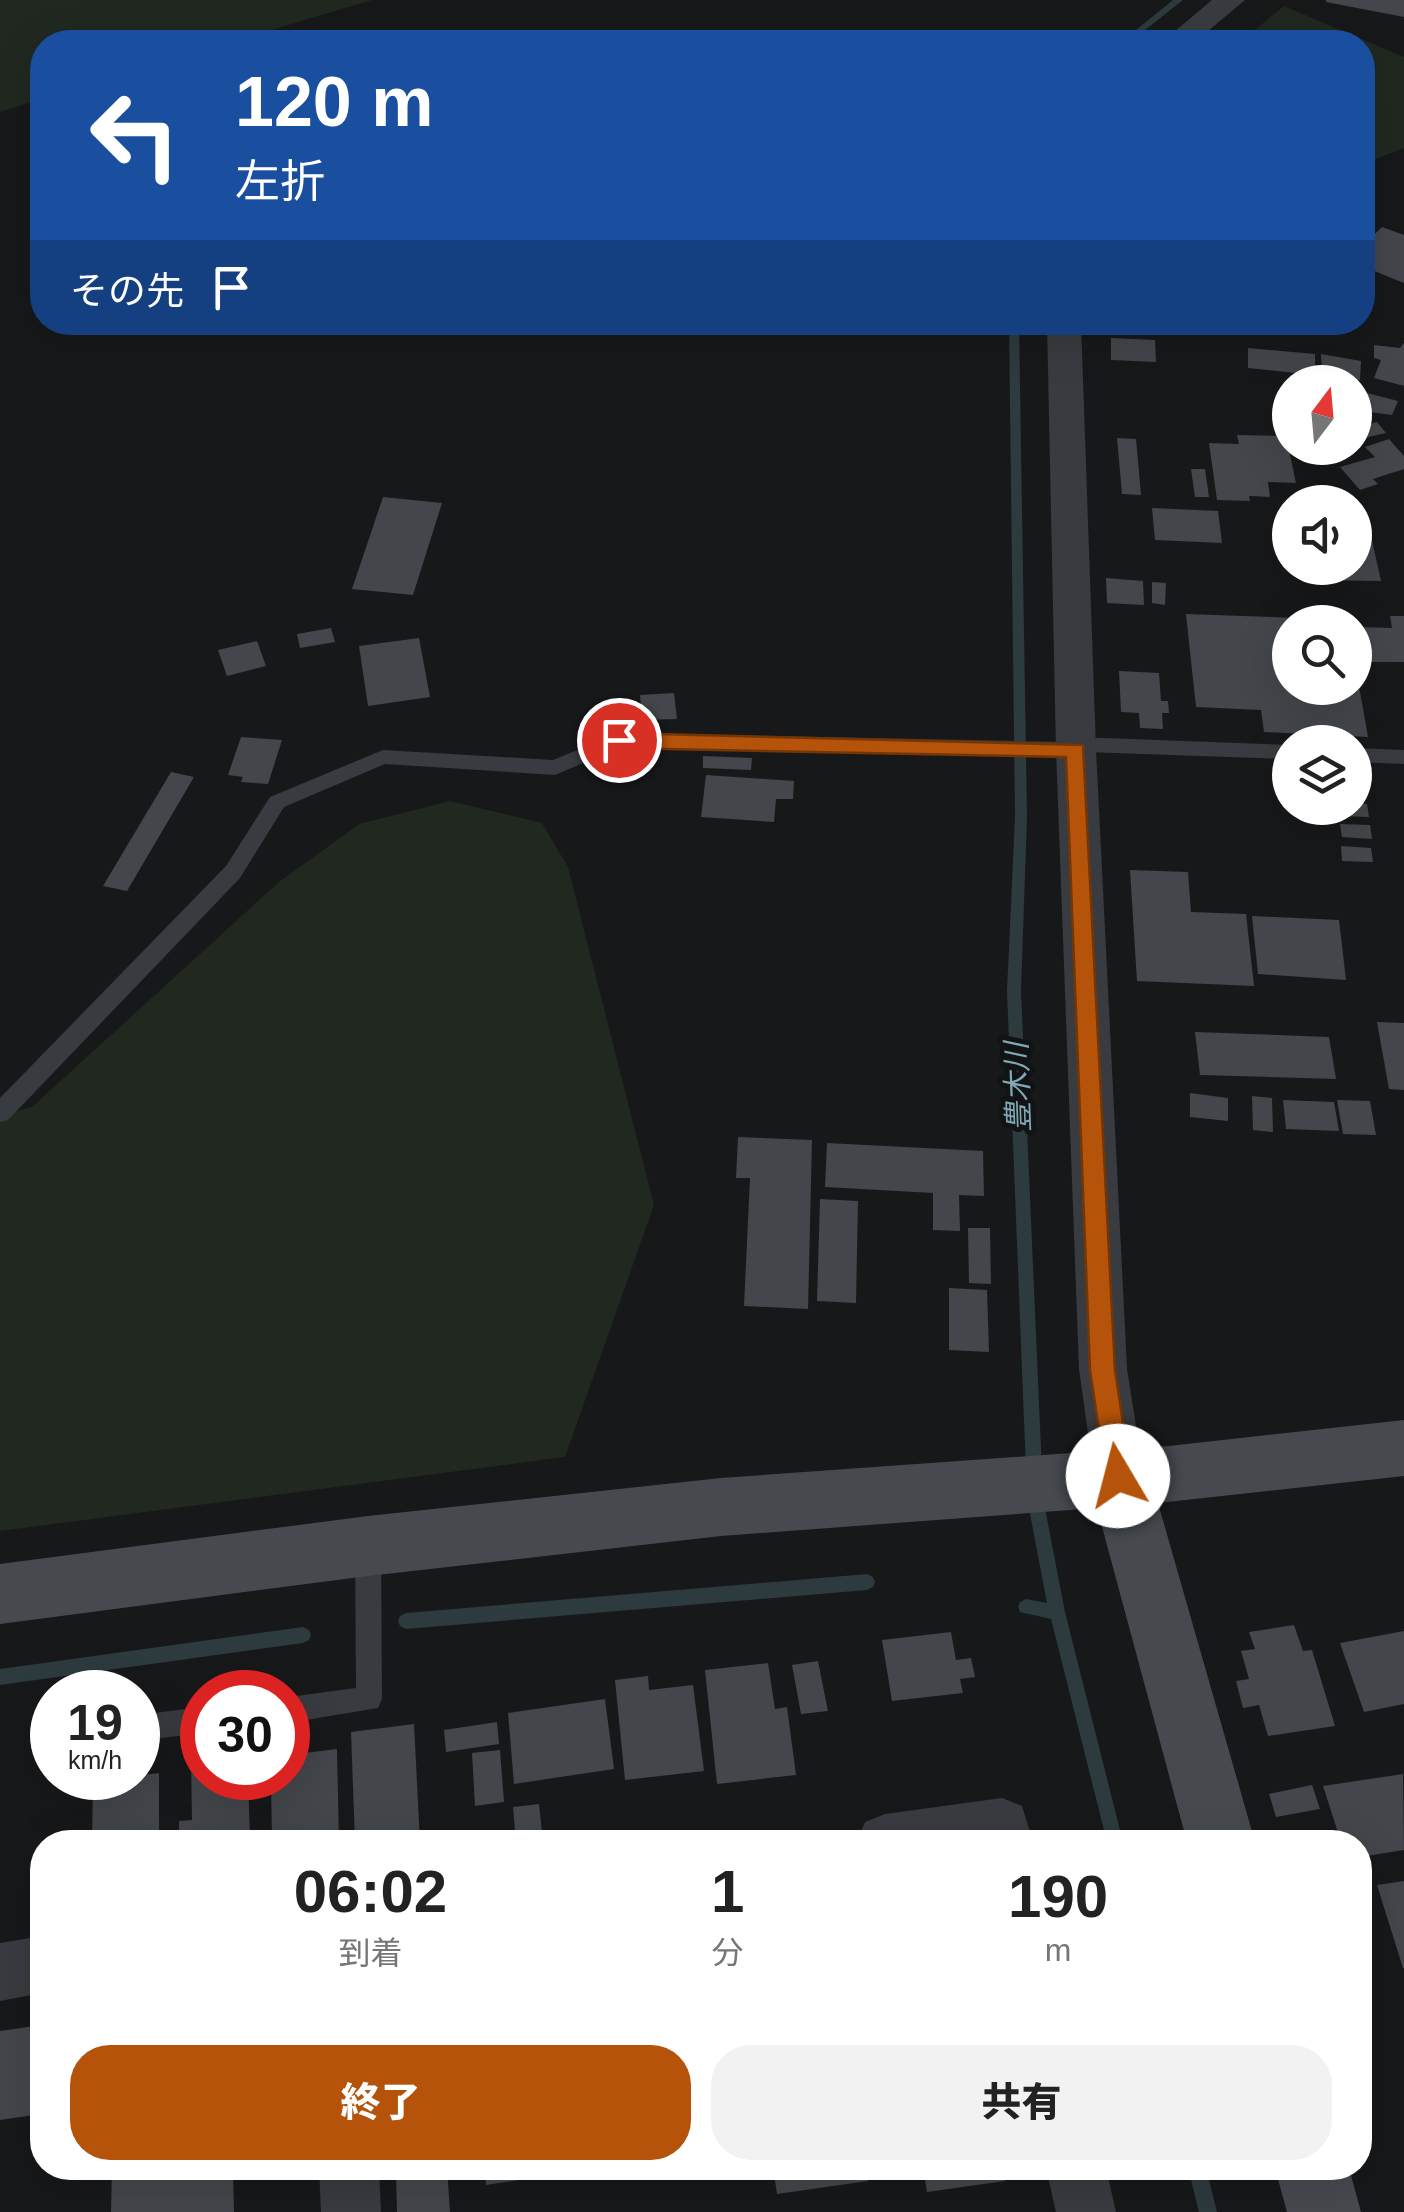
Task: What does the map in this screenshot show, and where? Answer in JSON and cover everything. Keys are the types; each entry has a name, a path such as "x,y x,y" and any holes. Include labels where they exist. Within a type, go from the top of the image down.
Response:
{"street":[{"path":"1192,30 1230,0"},
{"path":"1064,335 1067,747 1103,1370 1098,1478 1217,1830"},
{"path":"0,1594 368,1546 722,1508 1169,1474 1404,1448"},
{"path":"973,1830 1002,1826 1003,1830"},
{"path":"0,1972 30,1967"},
{"path":"351,2180 352,2212"},
{"path":"1079,2180 1086,2212"},
{"path":"1315,2180 1324,2212"}],"lane":[{"path":"0,1112 233,872 276,802 383,757 555,768 619,740 1272,752"},
{"path":"1372,756 1404,757"},
{"path":"310,1707 369,1699 368,1546"}],"shaded area":[{"path":"0,0 372,0 271,30 30,30 30,103 0,112"},
{"path":"1284,6 1340,30 1255,30"},
{"path":"1375,45 1404,57 1404,148 1375,159"},
{"path":"450,801 542,823 568,867 654,1205 565,1457 0,1531 0,1117 33,1106 279,882 359,824"}],"building":[{"path":"1404,0 1404,17 1326,2"},
{"path":"1382,227 1404,235 1404,283 1375,271 1375,234"},
{"path":"1111,338 1155,340 1156,362 1111,360"},
{"path":"1404,343 1404,386 1374,378 1381,360 1374,358 1374,345 1400,348"},
{"path":"1248,348 1315,354 1315,365 1272,365 1272,371 1248,368"},
{"path":"1321,354 1361,361 1361,365 1321,365"},
{"path":"1372,394 1398,401 1392,415 1372,412"},
{"path":"1377,422 1386,433 1372,436 1372,423"},
{"path":"1237,435 1272,436 1272,465 1292,465 1296,483 1268,482 1270,497 1217,500 1209,443 1239,444"},
{"path":"1117,438 1136,439 1141,495 1122,494"},
{"path":"1389,439 1404,456 1404,469 1373,479 1378,484 1372,486 1356,485 1340,467 1372,465 1372,445"},
{"path":"1191,469 1205,469 1209,497 1195,497"},
{"path":"383,497 442,503 413,595 352,589"},
{"path":"1152,508 1218,511 1222,543 1155,540"},
{"path":"1372,540 1381,581 1372,581"},
{"path":"1106,578 1143,581 1144,605 1107,603"},
{"path":"1152,582 1166,583 1165,605 1152,603"},
{"path":"1186,614 1272,617 1272,705 1362,705 1366,725 1272,725 1272,732 1264,732 1261,710 1196,707"},
{"path":"1390,616 1404,616 1404,662 1372,662 1372,627 1392,628"},
{"path":"331,628 335,642 300,648 297,634"},
{"path":"419,638 430,697 368,706 359,646"},
{"path":"257,641 266,666 227,676 218,650"},
{"path":"1119,671 1159,673 1161,701 1168,701 1169,713 1162,713 1163,729 1140,728 1139,713 1121,712"},
{"path":"674,693 677,719 642,720 640,695"},
{"path":"241,737 282,740 268,784 241,782 243,777 228,775"},
{"path":"703,756 752,758 751,770 703,768"},
{"path":"171,772 194,777 127,891 103,886"},
{"path":"706,775 794,781 793,799 776,799 774,822 701,817"},
{"path":"1340,825 1370,825 1372,839 1342,837"},
{"path":"1341,846 1371,848 1373,862 1342,861"},
{"path":"1130,870 1188,872 1191,912 1246,914 1254,986 1137,981"},
{"path":"1252,916 1339,920 1346,980 1258,974"},
{"path":"1377,1022 1404,1023 1404,1090 1389,1089"},
{"path":"1195,1032 1329,1037 1336,1079 1200,1075"},
{"path":"1190,1093 1228,1098 1228,1121 1190,1117"},
{"path":"1252,1096 1272,1098 1273,1132 1253,1130"},
{"path":"1283,1100 1334,1102 1339,1131 1286,1129"},
{"path":"1337,1100 1370,1101 1376,1135 1343,1134"},
{"path":"738,1137 812,1140 808,1309 744,1306 750,1178 736,1178"},
{"path":"827,1143 983,1151 984,1196 959,1195 960,1231 933,1230 933,1193 825,1187"},
{"path":"820,1199 858,1201 856,1303 817,1301"},
{"path":"968,1228 990,1228 991,1284 969,1283"},
{"path":"949,1288 987,1290 989,1352 949,1350"},
{"path":"1294,1625 1303,1651 1312,1650 1335,1726 1268,1736 1259,1705 1243,1708 1236,1681 1249,1679 1241,1651 1255,1649 1249,1632"},
{"path":"1404,1631 1404,1704 1364,1712 1340,1643"},
{"path":"951,1632 956,1660 971,1658 975,1677 960,1679 963,1693 892,1701 882,1640"},
{"path":"818,1661 828,1711 801,1714 792,1665"},
{"path":"768,1663 775,1709 787,1707 796,1775 717,1784 705,1670"},
{"path":"648,1676 649,1690 693,1685 704,1771 625,1780 615,1680"},
{"path":"605,1699 614,1769 514,1784 508,1713"},
{"path":"497,1722 499,1744 446,1752 444,1730"},
{"path":"414,1724 419,1830 355,1830 351,1732"},
{"path":"337,1749 339,1830 272,1830 271,1800 310,1800 310,1752"},
{"path":"500,1750 504,1802 475,1806 472,1753"},
{"path":"1403,1774 1404,1850 1372,1855 1372,1830 1337,1830 1323,1786"},
{"path":"1312,1785 1320,1809 1276,1817 1269,1794"},
{"path":"93,1800 159,1800 159,1830 92,1830"},
{"path":"192,1800 249,1800 250,1830 179,1830 179,1821 192,1820"},
{"path":"539,1804 542,1830 515,1830 513,1807"},
{"path":"1404,1881 1404,1968 1403,1968 1377,1885"},
{"path":"30,2027 30,2116 0,2120 0,2031"},
{"path":"112,2180 233,2180 234,2212 111,2212"},
{"path":"396,2180 448,2180 450,2212 397,2212"},
{"path":"485,2180 519,2180 486,2185"},
{"path":"775,2180 868,2181 777,2194"},
{"path":"925,2180 1005,2181 927,2192"}],"waterway":[{"name":"豊木川","path":"1140,30 1179,0"},
{"name":"豊木川","path":"1014,335 1021,817 1014,991 1034,1471"},
{"name":"豊木川","path":"1035,1498 1057,1612"},
{"path":"406,1621 867,1582"},
{"path":"1026,1607 1057,1612"},
{"name":"豊木川","path":"1057,1612 1112,1830"},
{"path":"0,1677 303,1635"},
{"name":"豊木川","path":"1200,2180 1208,2212"}],"route":[{"path":"619,740 1076,750 1103,1370 1118,1476"}]}
